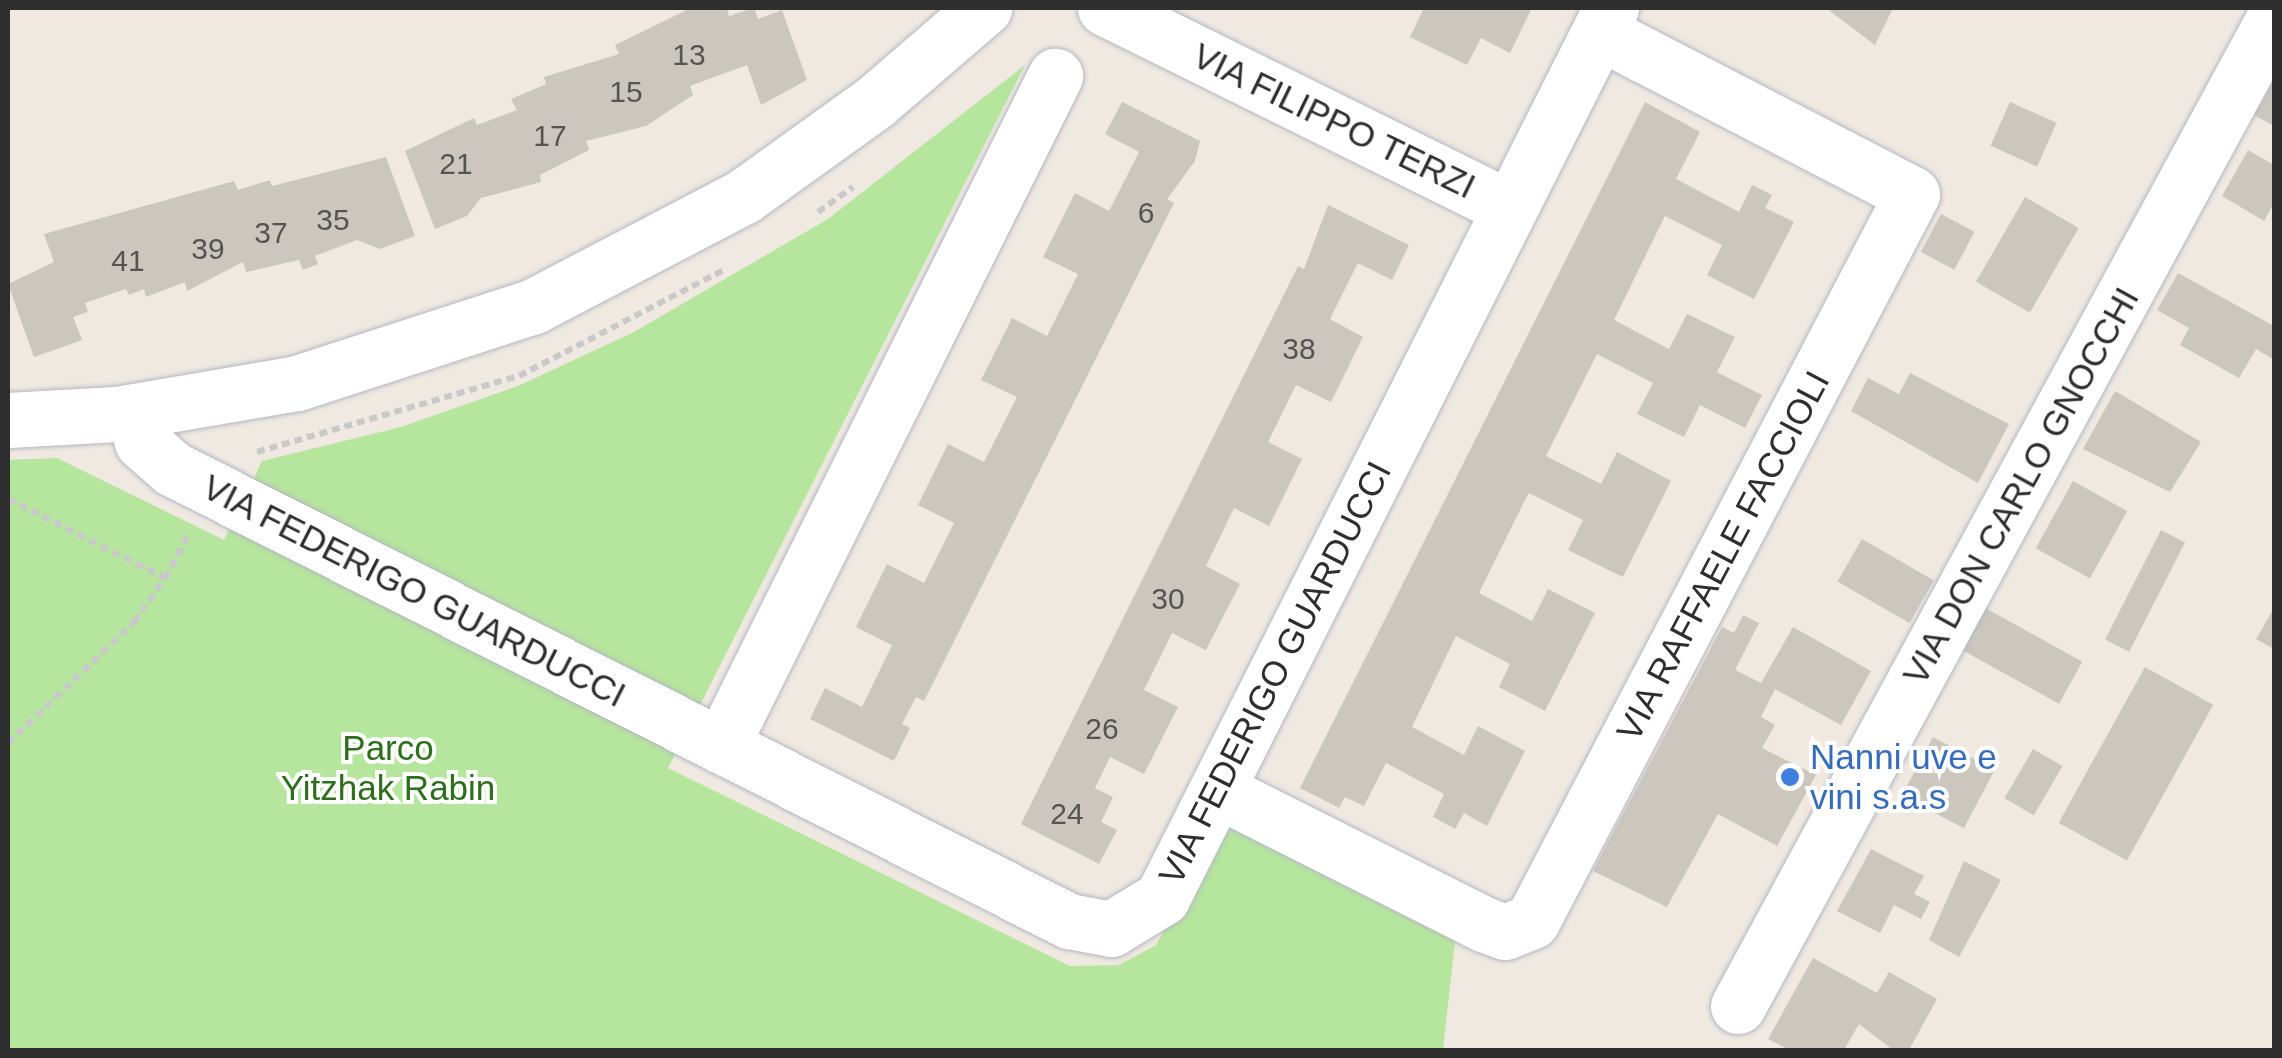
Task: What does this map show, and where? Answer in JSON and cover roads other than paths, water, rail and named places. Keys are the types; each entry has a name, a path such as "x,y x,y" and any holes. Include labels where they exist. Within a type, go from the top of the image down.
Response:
{"street":[{"path":"8,420 133,412 372,365 608,272 744,196 876,101 984,8"},
{"name":"VIA FILIPPO TERZI","path":"1105,8 1510,208"},
{"name":"VIA DON CARLO GNOCCHI","path":"1738,1006 2274,18"},
{"name":"VIA FEDERIGO GUARDUCCI","path":"133,412 142,442 172,469 1088,927 1111,929 1148,912 1217,790 1605,20"},
{"name":"VIA RAFFAELE FACCIOLI","path":"1217,790 1482,924 1505,932 1532,920 1912,194 1605,20"},
{"path":"721,746 1055,76"}],"place":[{"name":"Nanni uve e vini s.a.s","path":"1790,777"}],"park label":[{"name":"Parco Yitzhak Rabin","path":"388,768"}]}
